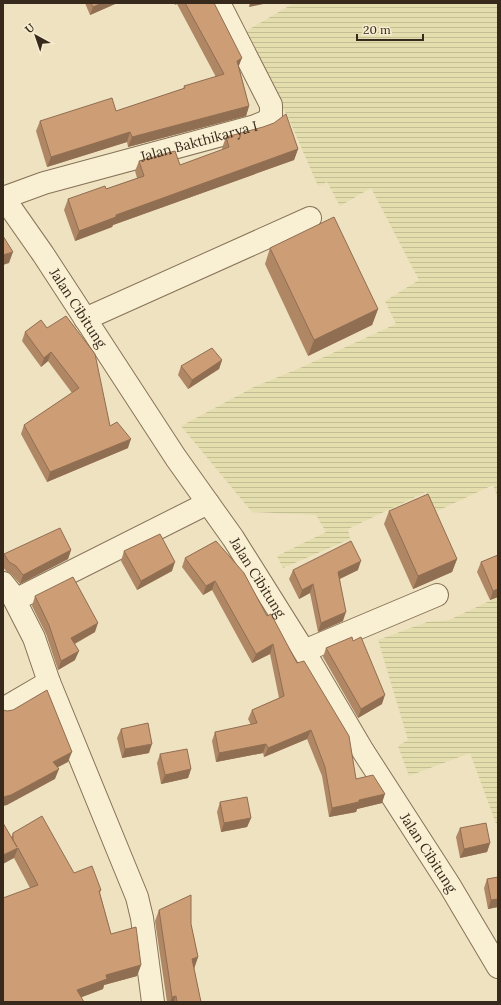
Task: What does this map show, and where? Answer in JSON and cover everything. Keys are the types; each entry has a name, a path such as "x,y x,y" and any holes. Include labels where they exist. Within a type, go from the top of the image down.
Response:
{"street":[{"name":"Jalan Bakthikarya I","path":"3,198 44,183 132,158 232,134 255,126 269,119 272,114 271,105 219,3"},
{"name":"Jalan Cibitung","path":"3,198 85,319 176,458 233,538 304,651 363,751 450,886 498,967"},
{"path":"85,319 310,218"},
{"path":"153,1002 142,918 136,897 49,682 34,638 9,592 208,503"},
{"path":"304,651 437,595"},
{"path":"3,709 49,682"}],"shaded area":[{"path":"294,3 498,3 498,499 493,485 435,512 426,492 348,529 350,539 283,568 277,556 326,532 316,515 252,512 181,426 254,387 300,368 396,324 385,301 419,280 371,188 340,206 327,182 318,186 288,117 241,34"},
{"path":"498,597 498,829 470,753 409,776 398,746 408,740 378,640 427,622 449,620"}],"building":[{"path":"91,3 102,3 93,7"},
{"path":"185,3 214,3 242,58 237,61 249,106 132,137 130,132 51,157 40,121 112,98 116,111 185,88 184,86 224,74"},
{"path":"286,114 298,149 116,215 116,217 79,231 68,199 105,186 106,189 144,176 139,161 175,151 180,165 229,147 226,137 274,123"},
{"path":"334,217 378,309 314,340 270,248"},
{"path":"3,236 13,252 3,255"},
{"path":"66,316 95,354 110,426 117,422 131,439 50,472 24,425 79,388 51,352 44,358 25,332 41,320 47,328"},
{"path":"212,348 222,360 192,380 181,366"},
{"path":"428,494 457,559 418,576 389,511"},
{"path":"60,528 71,550 23,575 16,566 9,562 4,554"},
{"path":"160,534 175,562 141,581 124,551"},
{"path":"216,541 244,573 267,616 271,614 297,663 304,661 349,736 356,779 373,775 385,794 332,808 325,767 311,730 268,748 266,744 219,753 215,732 257,723 252,710 284,696 273,644 256,654 215,581 206,586 185,558"},
{"path":"351,541 361,561 338,572 346,612 321,623 313,584 302,590 293,570"},
{"path":"498,555 498,589 493,591 481,562"},
{"path":"73,577 98,623 71,638 79,651 61,661 49,625 35,596"},
{"path":"352,637 353,641 361,637 385,695 361,709 326,648"},
{"path":"47,690 72,752 53,762 59,769 11,795 3,797 3,710 13,710"},
{"path":"148,723 152,744 125,749 121,729"},
{"path":"187,749 191,769 165,775 160,754"},
{"path":"247,797 251,818 224,823 220,802"},
{"path":"42,816 74,873 92,866 101,890 99,891 111,934 136,927 141,965 106,975 107,979 77,990 84,1002 3,1002 3,898 38,885 18,848 3,855 3,823 17,847 13,840 13,833"},
{"path":"486,823 490,843 464,849 460,828"},
{"path":"498,877 498,899 491,900 487,879"},
{"path":"191,895 191,924 198,957 192,959 201,1002 177,1002 176,996 172,997 159,910"}]}
